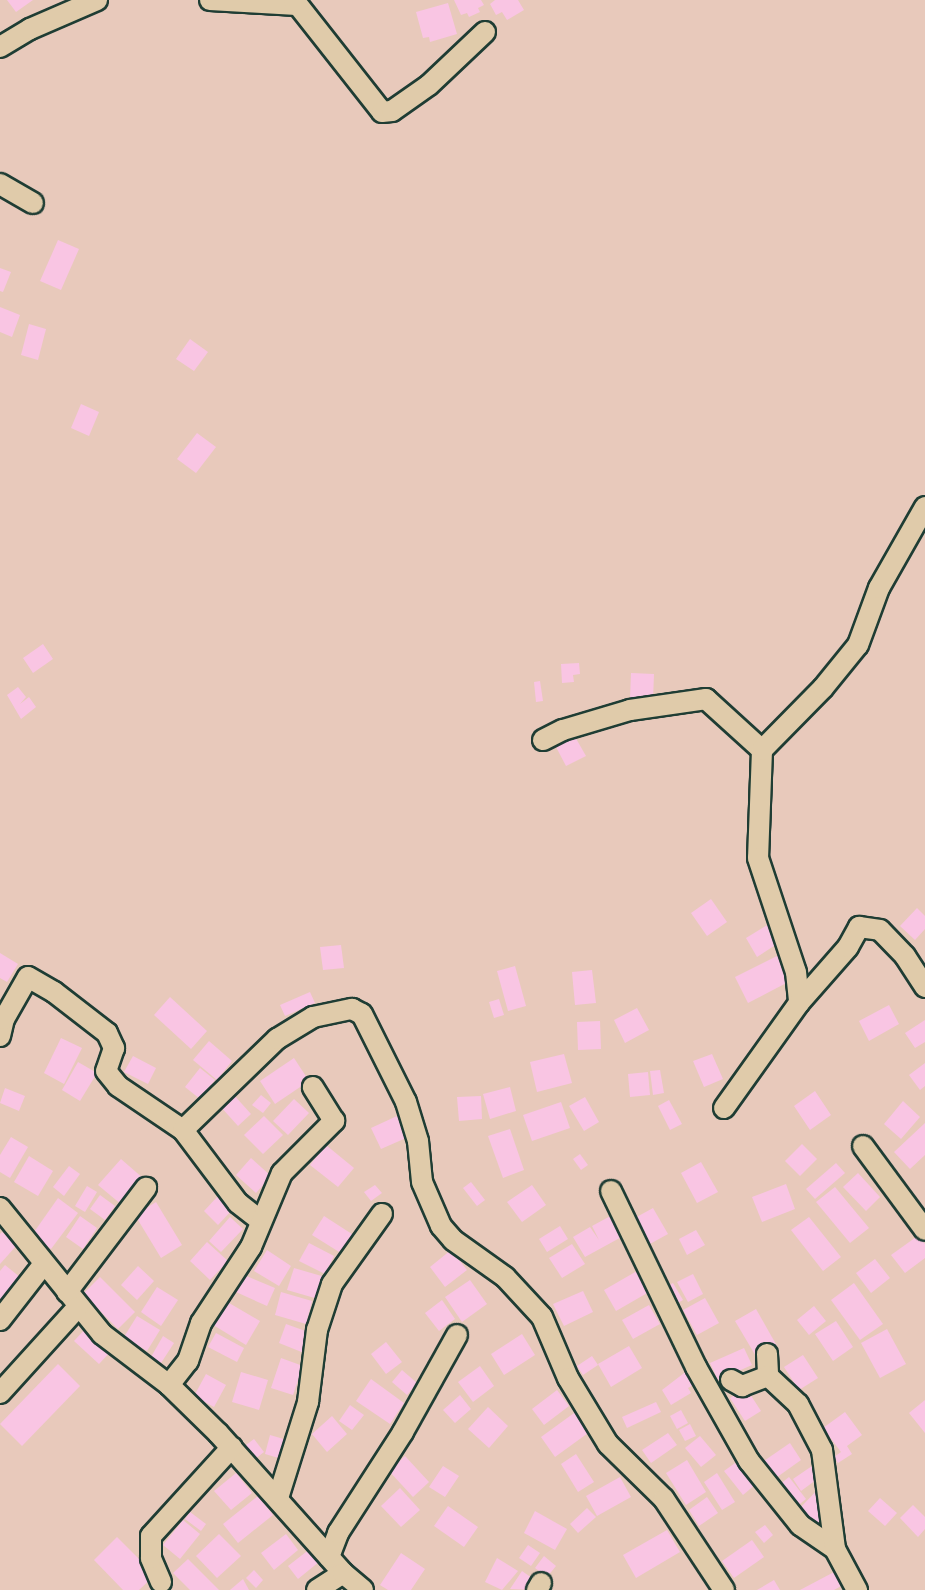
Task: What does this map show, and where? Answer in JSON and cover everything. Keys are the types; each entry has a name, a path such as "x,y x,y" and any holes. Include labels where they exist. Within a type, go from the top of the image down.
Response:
{"street":[{"path":"0,47 30,29 97,0"},
{"path":"210,0 295,2 382,112 392,111 429,85 485,32"},
{"path":"0,184 33,203"},
{"path":"799,1003 796,972 758,858 762,750 823,688 858,645 879,588 925,507"},
{"path":"543,740 630,710 706,699 762,750"},
{"path":"724,1108 799,1003 848,947 859,927 880,930 905,956 925,987"},
{"path":"0,1036 4,1019 28,977 107,1033 114,1048 106,1071 118,1086 171,1118 238,1203 261,1221"},
{"path":"183,1130 277,1039 313,1017 352,1009 362,1014 406,1102 418,1141 422,1182 441,1226 453,1240 505,1277 542,1317 579,1400 608,1444 664,1499 724,1590"},
{"path":"169,1385 188,1361 201,1323 251,1247 282,1173 334,1121 313,1087"},
{"path":"863,1146 925,1230"},
{"path":"0,1393 73,1300 146,1188"},
{"path":"611,1191 696,1367 744,1454 800,1525 835,1549"},
{"path":"0,1208 43,1265 102,1334 169,1385 232,1447 343,1573 363,1590"},
{"path":"278,1498 308,1402 317,1330 332,1284 382,1214"},
{"path":"0,1320 43,1265"},
{"path":"329,1557 338,1533 403,1432 457,1335"},
{"path":"767,1354 768,1376 798,1404 822,1450 835,1549 857,1590"},
{"path":"731,1380 742,1386 768,1376"},
{"path":"162,1587 151,1558 151,1536 232,1447"},
{"path":"317,1590 343,1573"}],"building":[{"path":"7,0 33,0 16,12"},
{"path":"454,0 481,0 484,5 478,8 480,12 469,17 467,13 461,15"},
{"path":"495,0 518,0 524,10 507,20 502,12 496,15 490,4"},
{"path":"448,3 457,34 430,42 429,37 423,38 416,12"},
{"path":"58,240 79,249 61,290 40,281"},
{"path":"0,268 11,272 3,292 0,291"},
{"path":"0,307 20,315 12,337 0,332"},
{"path":"29,324 46,329 38,360 21,355"},
{"path":"190,339 208,352 194,371 176,359"},
{"path":"81,404 99,412 89,436 71,428"},
{"path":"197,433 216,447 196,473 177,459"},
{"path":"43,644 53,659 33,673 23,658"},
{"path":"579,663 580,674 573,675 574,682 562,683 561,664"},
{"path":"631,673 654,674 653,700 630,699"},
{"path":"540,681 543,701 536,702 534,682"},
{"path":"18,687 26,697 20,704 29,697 36,707 21,719 7,695"},
{"path":"574,735 586,756 566,766 555,745"},
{"path":"711,899 727,922 707,936 691,913"},
{"path":"917,908 925,916 925,929 915,940 900,926"},
{"path":"769,924 780,942 757,957 746,938"},
{"path":"341,945 344,968 323,970 320,947"},
{"path":"0,953 18,964 7,982 0,978"},
{"path":"779,955 792,980 748,1003 735,977"},
{"path":"515,966 526,1006 508,1011 497,971"},
{"path":"592,970 596,1003 575,1005 572,972"},
{"path":"310,992 315,1003 285,1016 280,1005"},
{"path":"170,997 207,1031 191,1049 154,1015"},
{"path":"499,999 504,1015 494,1018 489,1002"},
{"path":"889,1005 899,1024 869,1041 859,1021"},
{"path":"637,1008 649,1030 625,1043 614,1020"},
{"path":"925,1020 925,1042 915,1048 905,1033"},
{"path":"600,1021 601,1049 578,1050 577,1022"},
{"path":"61,1038 82,1048 64,1084 44,1073"},
{"path":"209,1041 232,1061 217,1080 193,1060"},
{"path":"564,1054 572,1083 537,1092 530,1062"},
{"path":"712,1054 723,1079 704,1087 693,1061"},
{"path":"133,1056 156,1068 148,1084 124,1072"},
{"path":"294,1058 309,1081 275,1104 260,1081"},
{"path":"78,1062 97,1073 80,1101 62,1090"},
{"path":"925,1063 925,1086 920,1090 909,1075"},
{"path":"200,1068 215,1080 200,1099 185,1087"},
{"path":"660,1070 664,1093 653,1095 650,1071"},
{"path":"648,1072 650,1095 630,1097 628,1074"},
{"path":"510,1087 516,1111 490,1119 483,1094"},
{"path":"5,1088 25,1096 19,1111 0,1103"},
{"path":"815,1091 831,1115 810,1130 794,1106"},
{"path":"233,1094 251,1114 238,1126 220,1106"},
{"path":"261,1095 271,1103 263,1113 252,1105"},
{"path":"481,1096 482,1119 459,1121 457,1097"},
{"path":"585,1097 599,1122 584,1131 569,1106"},
{"path":"294,1099 309,1113 288,1135 273,1121"},
{"path":"669,1100 682,1124 670,1130 658,1106"},
{"path":"903,1101 920,1117 901,1139 884,1124"},
{"path":"561,1102 570,1128 532,1141 523,1115"},
{"path":"264,1116 283,1135 263,1154 244,1135"},
{"path":"397,1116 406,1138 381,1149 371,1128"},
{"path":"925,1123 925,1155 910,1169 894,1152"},
{"path":"510,1129 524,1170 503,1178 488,1136"},
{"path":"11,1137 28,1147 10,1178 0,1172 0,1155"},
{"path":"802,1144 817,1159 800,1176 785,1161"},
{"path":"326,1145 354,1168 338,1187 310,1165"},
{"path":"580,1154 588,1165 581,1170 573,1159"},
{"path":"29,1156 53,1171 38,1196 14,1182"},
{"path":"251,1158 271,1176 256,1193 236,1175"},
{"path":"121,1159 144,1179 122,1205 98,1185"},
{"path":"701,1162 718,1192 697,1203 681,1173"},
{"path":"836,1163 845,1173 815,1199 806,1189"},
{"path":"69,1166 80,1174 64,1196 53,1187"},
{"path":"858,1173 880,1197 866,1211 843,1187"},
{"path":"471,1182 485,1200 477,1206 463,1188"},
{"path":"786,1184 795,1209 762,1222 752,1197"},
{"path":"375,1185 382,1193 371,1201 364,1192"},
{"path":"532,1185 546,1205 522,1222 507,1202"},
{"path":"87,1186 97,1192 85,1212 75,1206"},
{"path":"835,1187 869,1228 850,1243 816,1202"},
{"path":"100,1195 115,1206 105,1220 90,1209"},
{"path":"218,1196 232,1210 218,1225 204,1211"},
{"path":"58,1198 78,1213 51,1249 32,1235"},
{"path":"156,1202 182,1245 161,1258 135,1215"},
{"path":"653,1208 668,1234 648,1245 633,1219"},
{"path":"616,1213 627,1234 585,1257 573,1237 590,1227 599,1240 592,1226"},
{"path":"80,1216 97,1228 83,1249 66,1237"},
{"path":"324,1216 355,1236 344,1255 312,1235"},
{"path":"230,1217 243,1229 221,1252 209,1241"},
{"path":"809,1217 841,1257 823,1271 791,1230"},
{"path":"560,1226 568,1239 547,1252 539,1239"},
{"path":"696,1230 705,1245 687,1255 679,1239"},
{"path":"2,1232 17,1245 0,1264 0,1234"},
{"path":"919,1235 925,1244 925,1258 905,1273 891,1255"},
{"path":"207,1242 228,1261 210,1280 190,1261"},
{"path":"309,1243 334,1256 325,1274 299,1261"},
{"path":"572,1244 585,1264 562,1278 549,1258"},
{"path":"267,1250 291,1266 279,1286 254,1271"},
{"path":"451,1250 467,1270 445,1287 430,1267"},
{"path":"875,1259 890,1278 871,1293 856,1273"},
{"path":"5,1265 26,1282 0,1305 0,1271"},
{"path":"138,1266 154,1281 137,1300 121,1285"},
{"path":"294,1268 325,1277 318,1299 287,1290"},
{"path":"637,1271 649,1292 616,1311 604,1290"},
{"path":"693,1274 703,1294 688,1302 677,1282"},
{"path":"244,1275 275,1288 267,1306 236,1292"},
{"path":"100,1277 135,1312 118,1329 83,1294"},
{"path":"470,1280 487,1304 462,1322 445,1297"},
{"path":"673,1283 683,1300 676,1304 666,1287"},
{"path":"854,1283 883,1324 860,1340 831,1300"},
{"path":"157,1287 178,1300 161,1326 141,1312"},
{"path":"583,1291 593,1312 564,1326 553,1304"},
{"path":"281,1292 312,1301 306,1324 275,1315"},
{"path":"705,1298 719,1323 697,1335 683,1310"},
{"path":"224,1300 260,1321 246,1345 210,1323"},
{"path":"442,1300 455,1319 439,1331 425,1313"},
{"path":"649,1305 660,1324 633,1339 622,1320"},
{"path":"814,1306 826,1321 809,1335 797,1320"},
{"path":"756,1309 777,1346 757,1358 735,1321"},
{"path":"137,1316 160,1330 147,1351 124,1337"},
{"path":"836,1321 853,1347 833,1361 815,1334"},
{"path":"286,1324 311,1333 304,1353 279,1343"},
{"path":"87,1327 112,1350 99,1364 74,1341"},
{"path":"887,1329 906,1364 880,1378 861,1343"},
{"path":"216,1333 244,1348 237,1362 208,1347"},
{"path":"522,1334 535,1355 504,1375 491,1354"},
{"path":"163,1336 174,1343 161,1363 151,1357"},
{"path":"386,1342 402,1362 386,1374 371,1354"},
{"path":"629,1346 642,1368 611,1387 598,1364"},
{"path":"744,1348 752,1365 718,1380 710,1363"},
{"path":"803,1355 818,1378 799,1390 784,1367"},
{"path":"592,1356 598,1365 583,1375 577,1366"},
{"path":"281,1358 303,1366 293,1395 271,1388"},
{"path":"58,1364 80,1386 22,1446 0,1424"},
{"path":"480,1366 494,1386 473,1402 458,1382"},
{"path":"692,1367 700,1381 688,1388 691,1393 671,1405 662,1390"},
{"path":"402,1370 417,1383 407,1395 392,1382"},
{"path":"241,1372 268,1380 259,1410 232,1402"},
{"path":"206,1374 226,1385 214,1407 194,1396"},
{"path":"371,1379 404,1403 390,1424 356,1401"},
{"path":"746,1388 761,1411 745,1421 730,1398"},
{"path":"557,1390 569,1406 544,1425 532,1409"},
{"path":"460,1395 471,1409 455,1423 443,1410"},
{"path":"925,1400 925,1433 909,1413"},
{"path":"656,1402 661,1412 627,1428 622,1417"},
{"path":"350,1405 364,1415 352,1430 339,1421"},
{"path":"488,1407 508,1426 489,1448 468,1429"},
{"path":"581,1408 595,1428 555,1457 541,1437"},
{"path":"681,1410 688,1423 677,1429 670,1416"},
{"path":"845,1412 862,1435 847,1446 852,1454 838,1463 834,1457 841,1452 823,1428"},
{"path":"332,1416 347,1434 327,1452 312,1434"},
{"path":"690,1424 696,1436 685,1441 679,1430"},
{"path":"668,1433 677,1445 651,1463 642,1450"},
{"path":"270,1435 287,1440 282,1459 265,1454"},
{"path":"700,1436 716,1455 701,1467 685,1448"},
{"path":"254,1439 264,1452 255,1459 246,1445"},
{"path":"790,1443 801,1460 773,1480 761,1463"},
{"path":"576,1454 594,1482 578,1492 561,1464"},
{"path":"405,1456 429,1482 413,1497 389,1471"},
{"path":"687,1460 706,1492 686,1505 666,1473"},
{"path":"735,1463 756,1484 743,1495 724,1471"},
{"path":"443,1466 459,1476 445,1497 429,1487"},
{"path":"812,1466 820,1477 801,1491 793,1479"},
{"path":"236,1473 252,1493 231,1510 214,1491"},
{"path":"717,1473 735,1502 722,1510 704,1482"},
{"path":"620,1477 631,1497 597,1516 586,1496"},
{"path":"789,1477 806,1499 796,1507 779,1485"},
{"path":"821,1486 824,1529 821,1525 814,1530 800,1508"},
{"path":"400,1488 420,1510 401,1527 381,1506"},
{"path":"258,1496 273,1515 238,1543 223,1524"},
{"path":"707,1497 718,1513 699,1526 689,1510"},
{"path":"880,1498 897,1513 885,1526 868,1511"},
{"path":"913,1505 925,1517 925,1529 918,1537 900,1518"},
{"path":"448,1506 478,1527 464,1547 434,1526"},
{"path":"587,1508 596,1517 578,1533 570,1524"},
{"path":"535,1511 567,1529 555,1550 524,1533"},
{"path":"190,1512 206,1524 201,1531 185,1519"},
{"path":"183,1520 200,1534 180,1559 163,1545"},
{"path":"765,1525 773,1535 764,1543 755,1532"},
{"path":"667,1530 680,1552 636,1578 623,1555"},
{"path":"219,1534 241,1556 217,1578 196,1556"},
{"path":"286,1534 298,1550 274,1570 261,1553"},
{"path":"117,1537 155,1575 139,1590 123,1590 94,1560"},
{"path":"752,1540 764,1557 734,1578 722,1561"},
{"path":"315,1545 325,1557 298,1579 288,1566"},
{"path":"528,1545 540,1553 531,1566 519,1558"},
{"path":"401,1553 425,1569 411,1590 388,1590 380,1585"},
{"path":"544,1556 556,1566 547,1577 535,1568"},
{"path":"497,1558 518,1571 502,1590 485,1582"},
{"path":"188,1559 219,1590 190,1590 173,1573"},
{"path":"254,1570 263,1580 256,1588 246,1578"},
{"path":"522,1571 539,1583 534,1590 510,1589"},
{"path":"836,1571 843,1585 834,1590 800,1590"},
{"path":"243,1579 249,1590 230,1590"},
{"path":"774,1580 780,1590 757,1590"}]}
